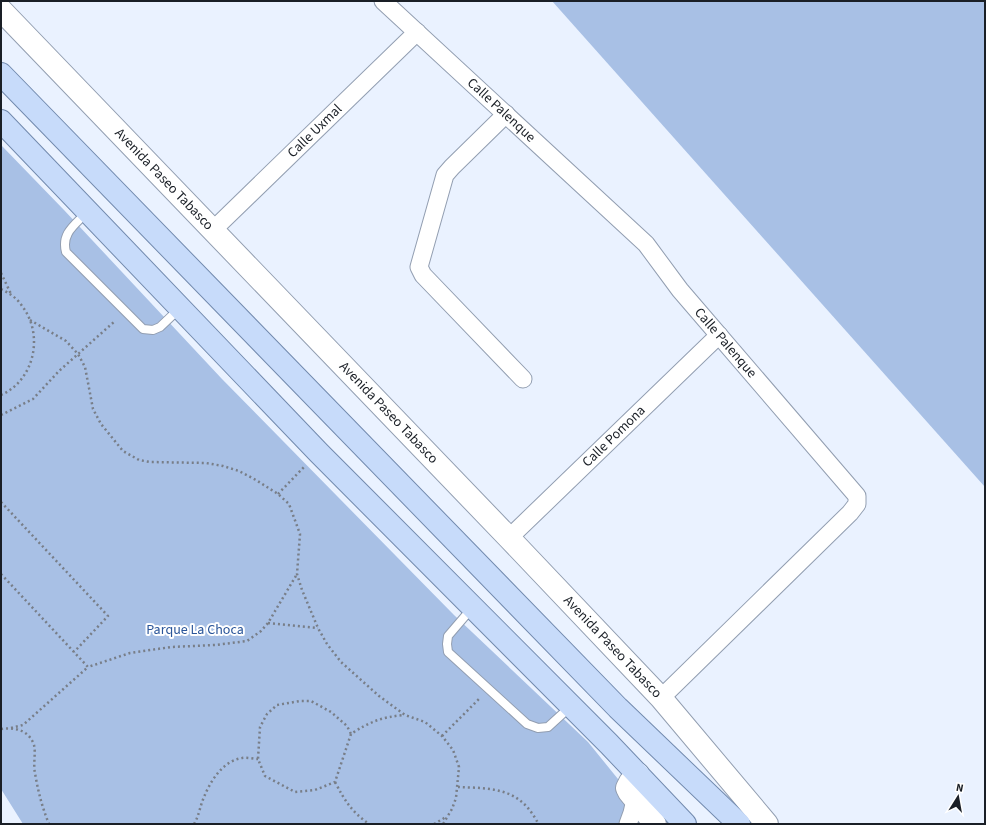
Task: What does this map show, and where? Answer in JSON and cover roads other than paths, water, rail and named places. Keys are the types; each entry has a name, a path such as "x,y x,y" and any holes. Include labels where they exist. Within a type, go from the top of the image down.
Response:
{"main road":[{"path":"1,74 613,703 739,824"},
{"path":"1,121 319,453 571,706 685,824"},
{"path":"638,774 666,754"}],"street":[{"name":"Calle Palenque","path":"383,1 646,244 680,290 854,493 858,501 850,513 661,698"},
{"name":"Avenida Paseo Tabasco","path":"1,10 661,698 767,824"},
{"name":"Calle Uxmal","path":"213,230 417,32"},
{"path":"506,114 445,175 419,267 423,275 523,379"},
{"name":"Calle Pomona","path":"509,538 719,335"},
{"path":"638,774 630,782 627,788 655,824"},
{"path":"628,824 635,800"}],"lane":[{"path":"87,211 66,234 64,243 66,252 143,329 153,330 160,327 180,308"},
{"path":"472,607 448,636 448,652 528,724 538,728 548,727 571,706"}],"park label":[{"name":"Parque La Choca","path":"195,630"}]}
